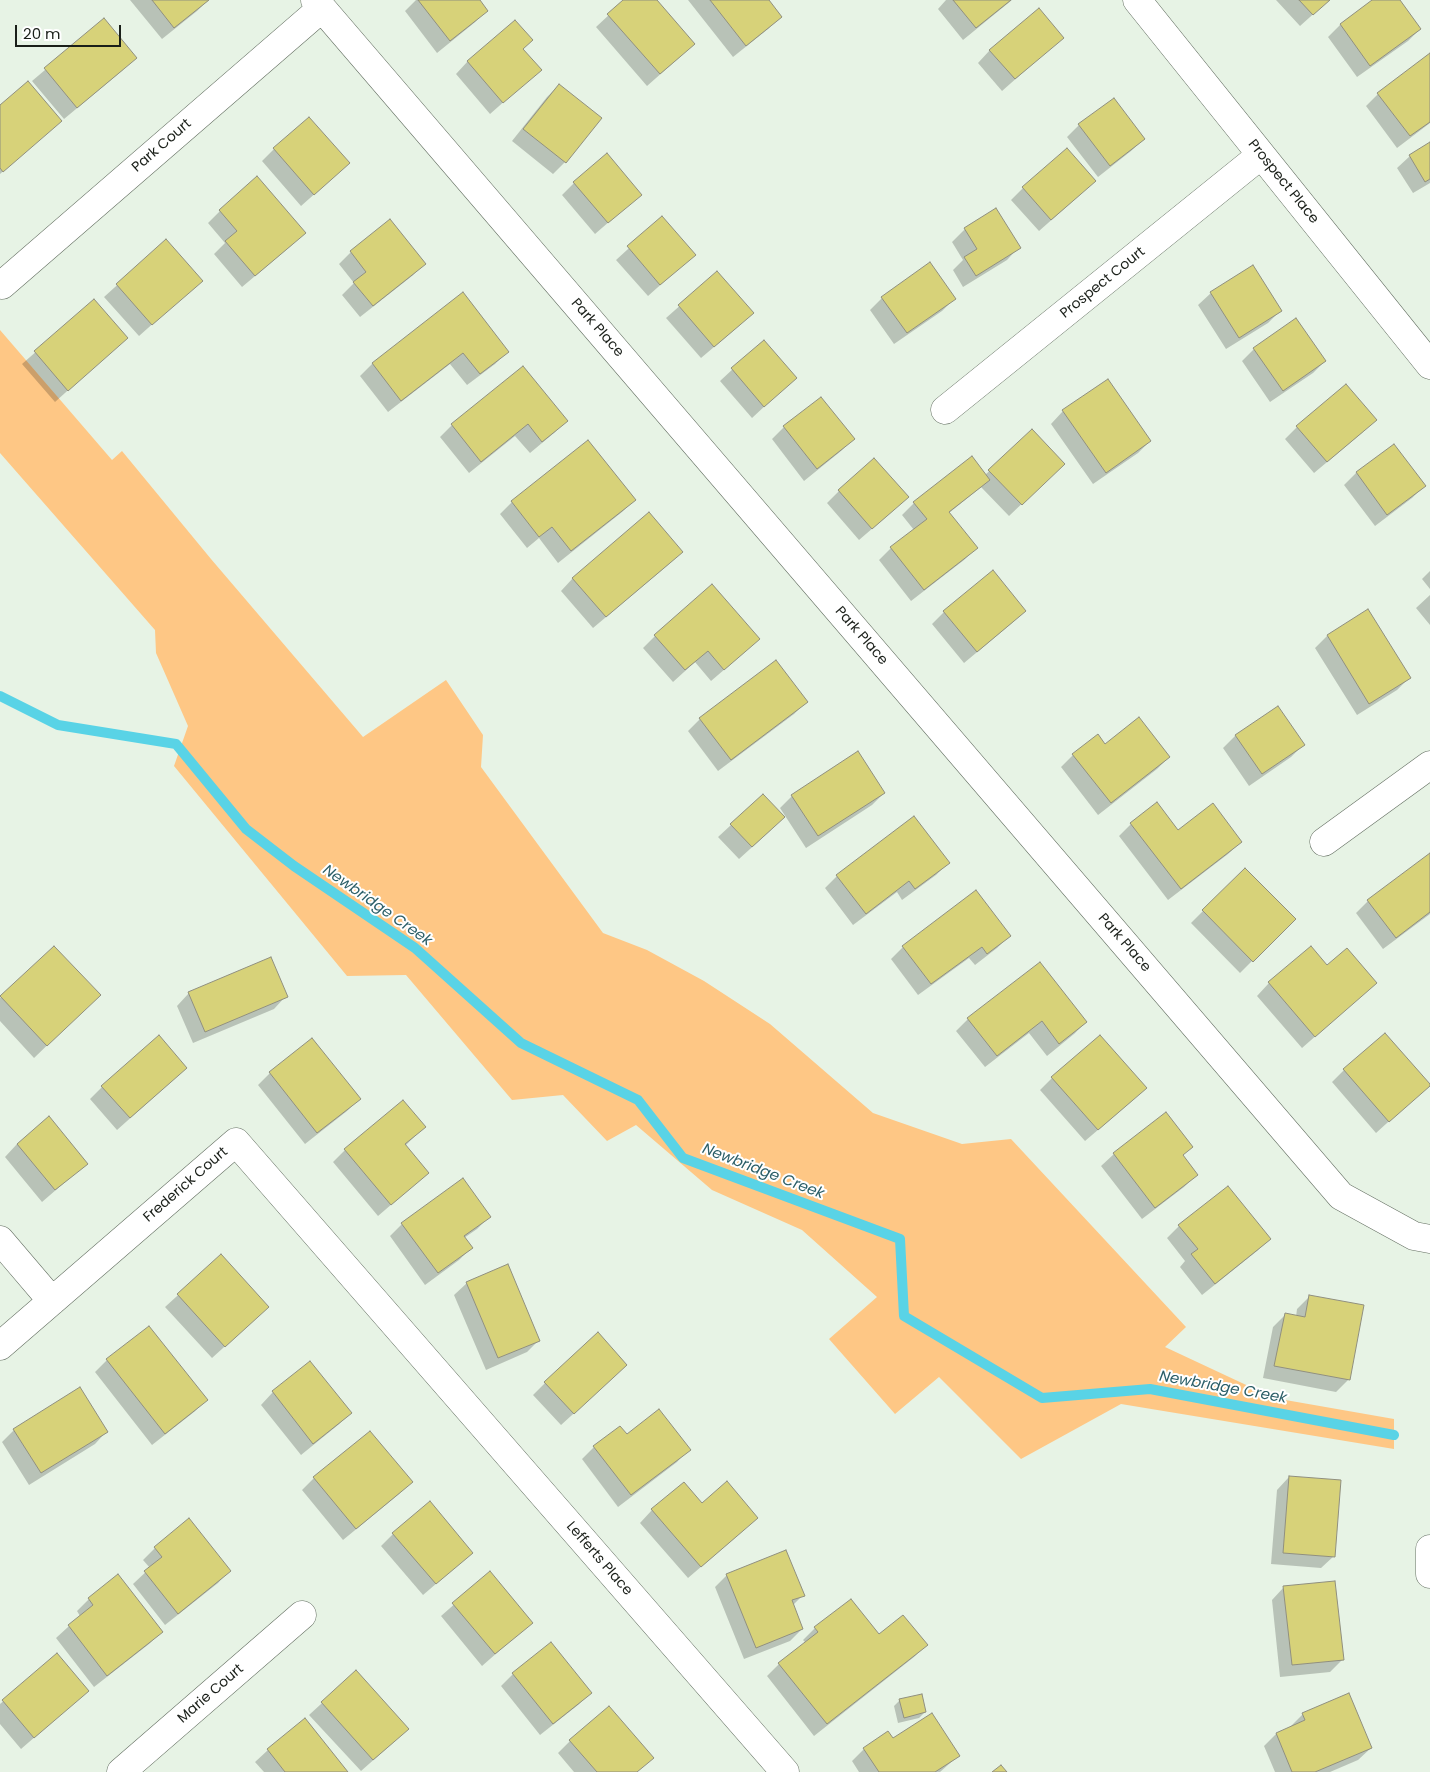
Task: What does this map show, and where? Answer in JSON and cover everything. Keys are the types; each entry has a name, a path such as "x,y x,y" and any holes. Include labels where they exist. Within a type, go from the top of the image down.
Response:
{"street":[{"name":"Prospect Place","path":"1137,0 1430,364"},
{"name":"Park Court","path":"2,285 318,4"},
{"name":"Park Place","path":"318,4 1341,1196 1414,1236 1430,1239"},
{"name":"Prospect Court","path":"945,410 1261,155"},
{"path":"1324,842 1430,765"},
{"name":"Frederick Court","path":"0,1346 236,1142 414,1346"},
{"path":"0,1240 52,1301"},
{"name":"Lefferts Place","path":"414,1346 785,1772"},
{"path":"1430,1549 1430,1574"},
{"name":"Marie Court","path":"121,1772 302,1615"}],"shaded area":[{"path":"0,330 112,460 122,451 211,559 363,737 446,680 483,735 481,767 603,933 647,950 704,981 770,1024 873,1113 962,1144 1011,1139 1186,1327 1165,1347 1274,1398 1394,1419 1394,1449 1121,1404 1021,1459 939,1377 895,1414 829,1339 877,1297 802,1230 712,1190 636,1125 607,1141 563,1095 512,1100 406,975 347,976 174,766 188,726 156,653 155,630 0,453"}],"building":[{"path":"152,0 209,0 174,28"},
{"path":"418,0 480,0 488,11 450,41"},
{"path":"623,0 657,0 695,44 660,74 607,14"},
{"path":"710,0 769,0 782,17 746,46"},
{"path":"953,0 1011,0 976,28"},
{"path":"1299,0 1330,0 1313,15"},
{"path":"1372,0 1400,0 1421,29 1370,66 1340,24"},
{"path":"1039,8 1064,38 1015,79 989,50"},
{"path":"104,18 137,58 77,108 44,68"},
{"path":"515,20 533,40 523,49 542,70 503,103 467,61"},
{"path":"1430,53 1430,122 1410,136 1377,93"},
{"path":"28,81 62,121 3,172 0,168 0,105"},
{"path":"559,84 602,118 566,163 523,129"},
{"path":"1114,98 1145,139 1110,166 1078,124"},
{"path":"309,117 350,163 314,195 273,148"},
{"path":"1430,142 1430,179 1425,182 1409,155"},
{"path":"1067,148 1096,181 1051,220 1022,187"},
{"path":"607,153 642,195 608,223 573,182"},
{"path":"257,176 306,233 255,276 225,241 237,231 219,210"},
{"path":"996,208 1021,248 976,276 964,257 977,249 964,228"},
{"path":"662,216 696,255 660,285 627,246"},
{"path":"390,219 426,264 373,306 353,282 366,272 350,251"},
{"path":"166,239 203,281 152,325 116,284"},
{"path":"930,262 956,299 907,333 881,297"},
{"path":"1253,265 1282,311 1239,338 1210,292"},
{"path":"717,271 754,313 714,347 678,305"},
{"path":"463,292 509,352 480,374 463,353 401,401 372,363"},
{"path":"94,299 128,338 68,391 34,351"},
{"path":"1296,318 1326,361 1283,391 1253,348"},
{"path":"764,340 797,378 764,407 731,368"},
{"path":"523,366 568,421 542,442 528,424 481,462 451,424"},
{"path":"1108,379 1151,441 1106,473 1062,410"},
{"path":"1346,384 1377,420 1327,462 1296,426"},
{"path":"821,397 855,439 817,469 783,426"},
{"path":"1032,429 1065,464 1022,505 988,470"},
{"path":"588,440 636,500 571,551 552,527 539,537 511,501"},
{"path":"1394,444 1426,486 1387,515 1356,472"},
{"path":"972,456 990,480 949,512 978,548 924,590 890,547 927,519 913,502"},
{"path":"874,458 909,497 872,529 838,490"},
{"path":"649,512 683,552 606,617 572,578"},
{"path":"993,570 1026,611 977,652 943,611"},
{"path":"712,584 760,639 724,670 708,651 685,670 654,635"},
{"path":"1368,609 1411,678 1369,704 1327,635"},
{"path":"776,660 808,702 731,760 699,718"},
{"path":"1278,706 1305,745 1262,774 1235,735"},
{"path":"1139,717 1170,757 1111,803 1072,754 1098,734 1105,744"},
{"path":"858,751 885,793 818,836 791,795"},
{"path":"763,794 785,817 752,847 730,824"},
{"path":"1157,802 1178,830 1213,803 1242,842 1181,889 1130,823"},
{"path":"914,816 950,863 915,889 909,881 866,914 836,875"},
{"path":"1430,853 1430,912 1396,938 1367,900"},
{"path":"1245,868 1296,919 1253,962 1202,910"},
{"path":"976,890 1011,936 987,954 982,947 931,984 902,946"},
{"path":"54,946 101,995 47,1046 0,996"},
{"path":"1311,946 1327,965 1347,948 1377,983 1315,1037 1268,982"},
{"path":"271,957 288,997 205,1032 188,992"},
{"path":"1040,962 1087,1022 1059,1044 1042,1021 997,1056 967,1018"},
{"path":"1385,1033 1430,1084 1389,1122 1343,1069"},
{"path":"159,1035 187,1068 130,1118 101,1086"},
{"path":"1100,1035 1147,1088 1098,1130 1051,1077"},
{"path":"312,1038 361,1099 317,1133 269,1072"},
{"path":"403,1100 426,1127 405,1144 429,1173 391,1205 344,1149"},
{"path":"1166,1112 1193,1147 1183,1155 1198,1175 1155,1208 1113,1153"},
{"path":"49,1116 88,1164 55,1190 17,1144"},
{"path":"463,1178 491,1217 464,1236 473,1248 438,1273 401,1223"},
{"path":"1228,1186 1271,1239 1215,1284 1191,1254 1198,1249 1178,1225"},
{"path":"221,1254 269,1307 225,1347 177,1294"},
{"path":"508,1264 540,1341 498,1358 466,1282"},
{"path":"1309,1295 1364,1305 1350,1380 1274,1366 1285,1313 1305,1317"},
{"path":"149,1326 208,1400 165,1434 106,1359"},
{"path":"598,1332 627,1365 574,1414 544,1382"},
{"path":"310,1361 352,1413 313,1444 272,1391"},
{"path":"80,1387 108,1432 41,1473 13,1429"},
{"path":"659,1409 691,1450 631,1495 593,1446 620,1426 627,1434"},
{"path":"370,1431 413,1482 356,1529 313,1477"},
{"path":"1289,1476 1341,1480 1335,1557 1283,1553"},
{"path":"727,1481 758,1518 701,1567 651,1509 684,1482 702,1503"},
{"path":"430,1501 473,1553 436,1584 392,1533"},
{"path":"189,1518 231,1571 178,1614 144,1571 162,1557 154,1547"},
{"path":"786,1550 805,1596 792,1600 803,1629 756,1648 726,1574"},
{"path":"490,1571 533,1623 495,1654 452,1603"},
{"path":"118,1574 163,1632 107,1676 68,1625 93,1605 88,1598"},
{"path":"1335,1581 1344,1660 1292,1665 1283,1586"},
{"path":"851,1599 879,1634 903,1615 928,1645 827,1724 778,1663 818,1632 814,1627"},
{"path":"551,1642 592,1693 553,1724 512,1673"},
{"path":"57,1653 89,1691 34,1738 2,1700"},
{"path":"356,1670 409,1729 373,1760 321,1702"},
{"path":"1349,1693 1372,1748 1315,1772 1292,1772 1276,1733 1305,1720 1302,1713"},
{"path":"922,1694 926,1712 904,1718 899,1699"},
{"path":"609,1706 654,1758 637,1772 597,1772 569,1740"},
{"path":"932,1713 960,1756 935,1772 879,1772 863,1748 888,1731 893,1738"},
{"path":"305,1718 348,1772 285,1772 267,1749"},
{"path":"1001,1765 1007,1772 992,1772"}],"waterway":[{"name":"Newbridge Creek","path":"0,696 58,725 176,744 246,829 294,866 415,948 521,1043 638,1100 683,1158 900,1239 904,1316 1042,1398 1150,1389 1394,1435"}]}
